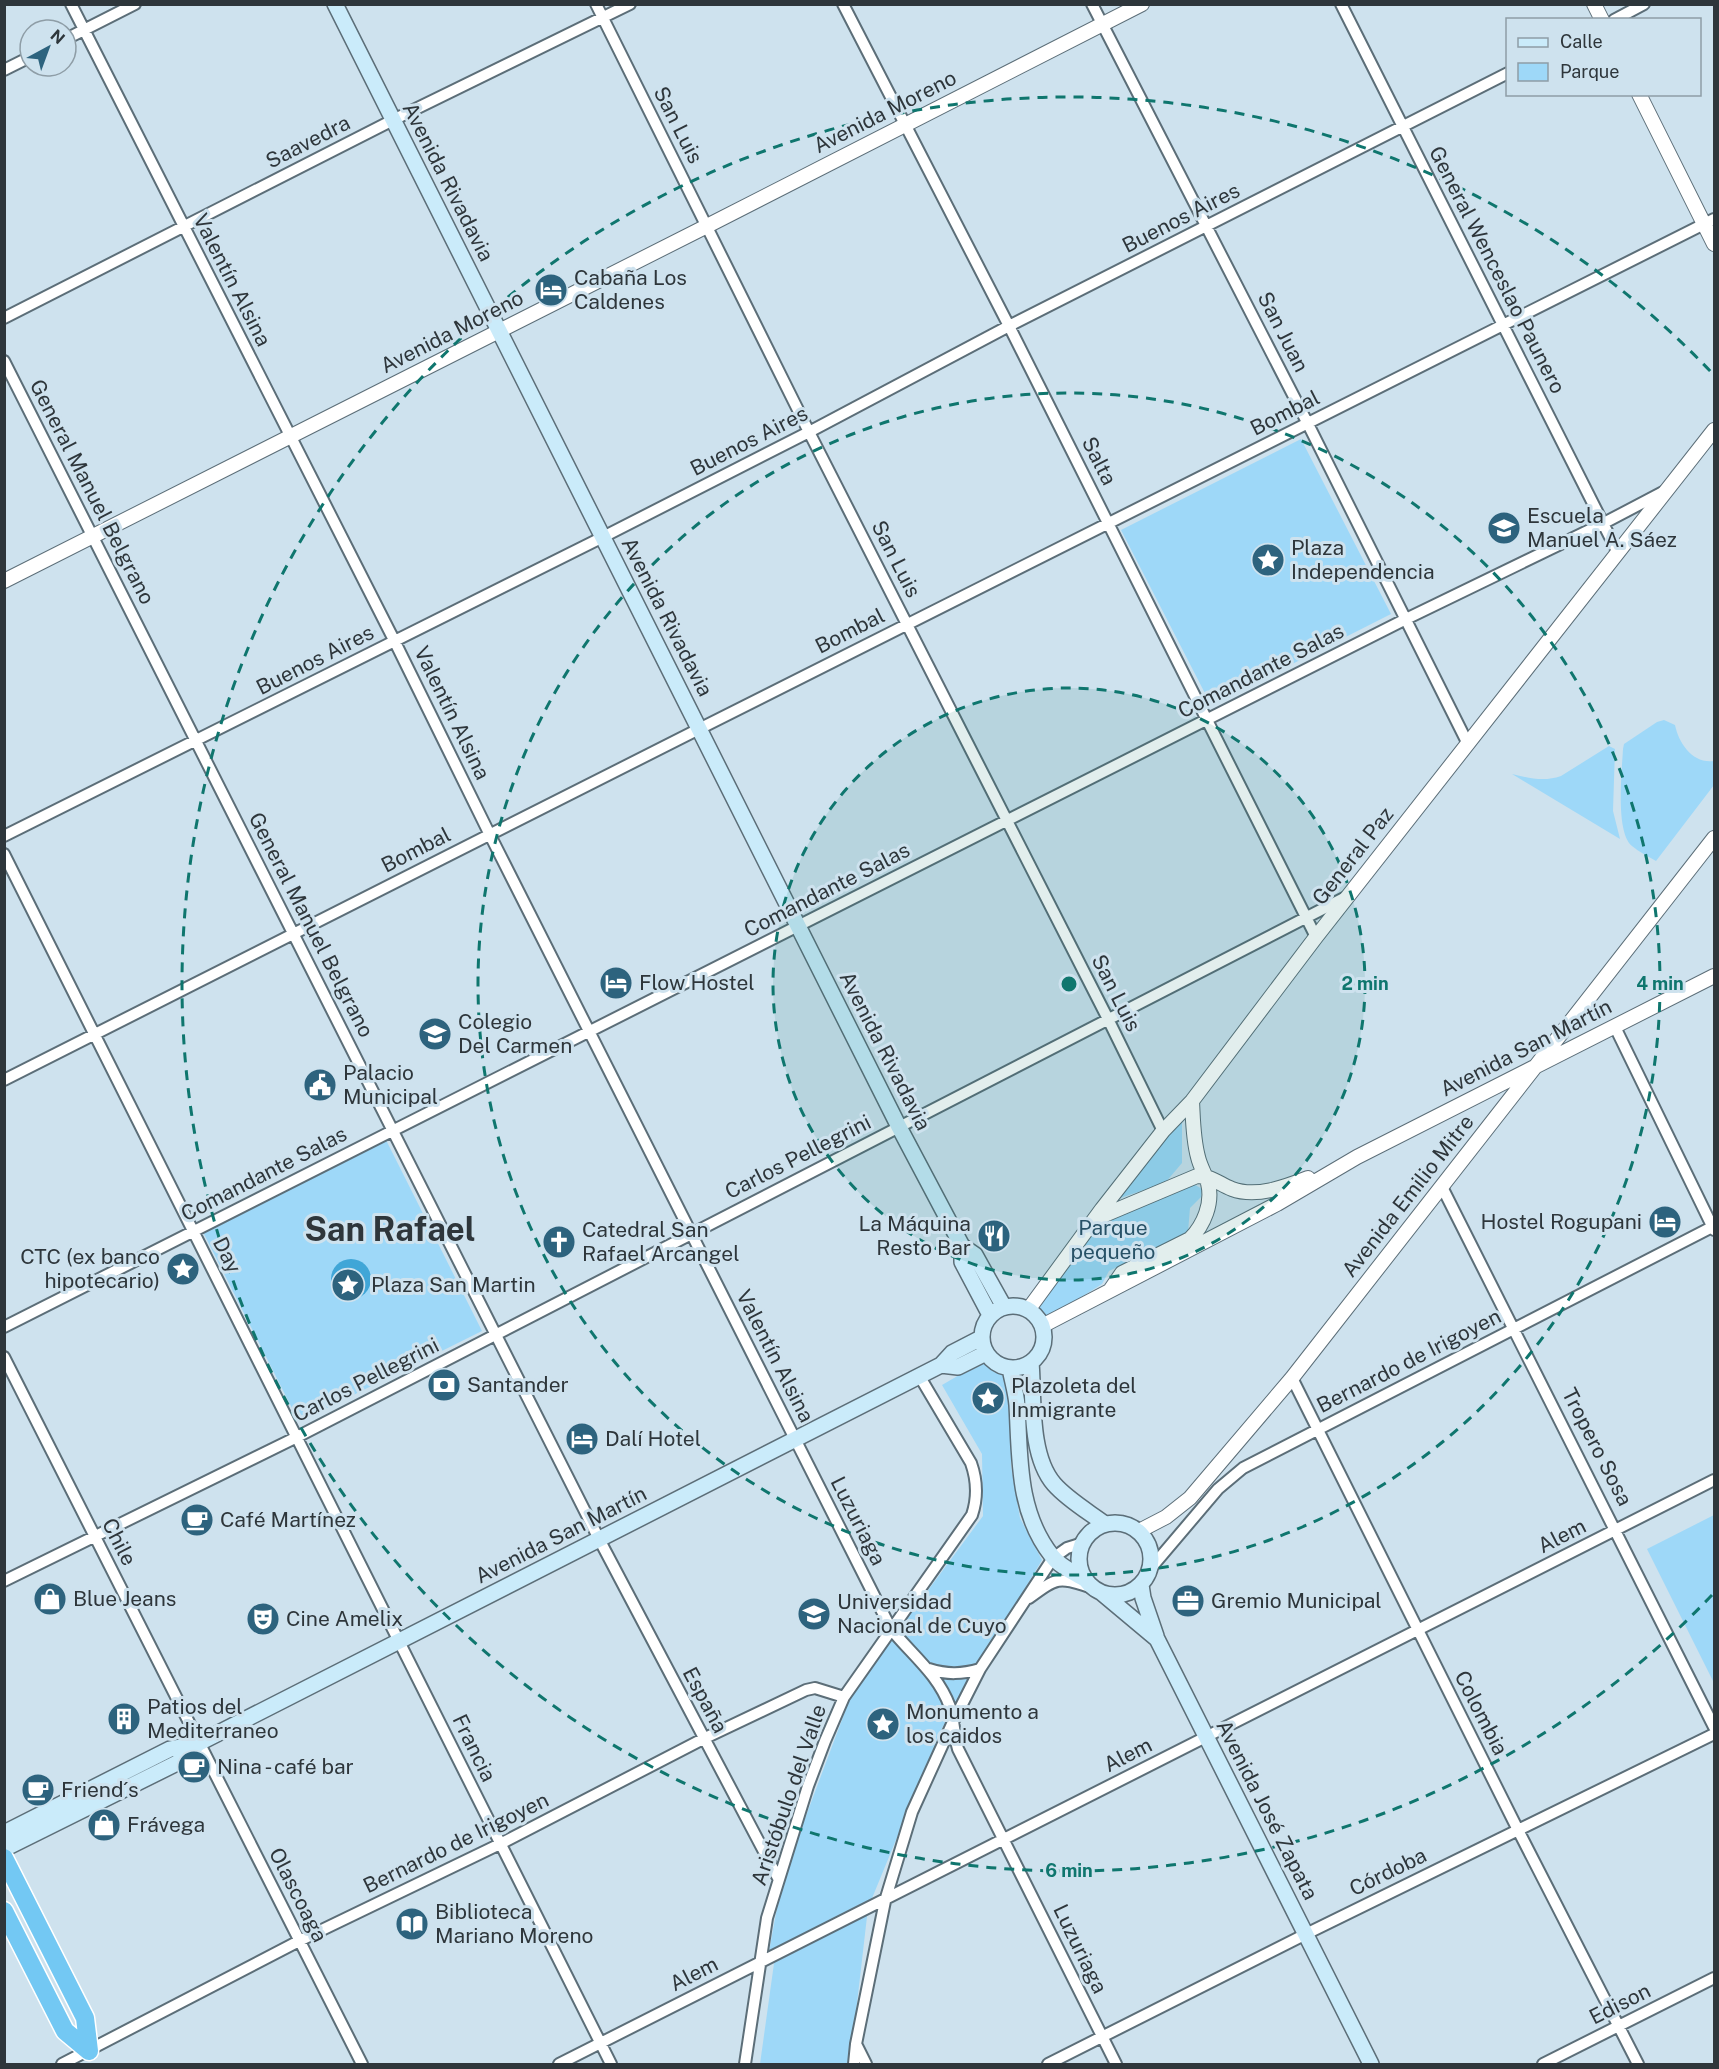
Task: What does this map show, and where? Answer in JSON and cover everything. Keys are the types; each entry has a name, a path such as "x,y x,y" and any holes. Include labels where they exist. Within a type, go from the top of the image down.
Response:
{"highway":[{"path":"4,1858 85,2018 92,2058"},
{"path":"4,1911 65,2031 92,2058"}],"main road":[{"name":"Avenida Rivadavia","path":"335,4 899,1127 962,1246 975,1255 1004,1307"},
{"name":"Avenida Rivadavia","path":"962,1246 962,1263 990,1315"},
{"path":"1012,1306 1028,1310 1042,1326 1044,1336 1038,1355 1024,1366 1010,1368 1001,1366 992,1360 984,1345 982,1330 990,1315 1004,1307 1012,1306"},
{"name":"Avenida San Martín","path":"4,1849 177,1762 199,1743 920,1377 941,1365 952,1353 984,1345"},
{"path":"1031,1362 1035,1426 1039,1453 1045,1470 1055,1484 1106,1524"},
{"name":"Avenida José Zapata","path":"1010,1368 1017,1402 1019,1467 1024,1492 1039,1537 1053,1558 1094,1587 1157,1639 1371,2064"},
{"path":"1106,1524 1128,1525 1138,1531 1150,1548 1152,1557 1151,1568 1141,1584 1133,1591 1113,1595 1094,1587 1079,1562 1083,1543 1096,1528 1106,1524"},
{"path":"1141,1584 1143,1598 1157,1639"},
{"name":"Avenida San Martín","path":"4,1833 171,1749 199,1743"}],"street":[{"name":"Valentín Alsina","path":"71,4 395,642 795,1440"},
{"path":"78,33 135,4"},
{"name":"San Luis","path":"596,4 809,432 1108,1019 1162,1131"},
{"name":"Saavedra","path":"4,318 393,120 630,4"},
{"name":"Salta","path":"843,4 1009,326 1316,937"},
{"name":"San Juan","path":"1092,4 1308,424 1468,744"},
{"name":"Avenida Moreno","path":"4,580 1142,4"},
{"name":"General Wenceslao Paunero","path":"1341,4 1618,553"},
{"path":"1594,4 1601,18"},
{"path":"1618,18 1644,4"},
{"path":"4,70 18,63"},
{"name":"Buenos Aires","path":"4,836 603,537 809,432 1009,326 1506,74"},
{"path":"1640,96 1709,222 1714,244"},
{"name":"Bombal","path":"4,1080 1709,222"},
{"name":"General Manuel Belgrano","path":"4,361 599,1539"},
{"name":"General Paz","path":"1028,1310 1162,1131 1192,1101 1316,937 1714,430"},
{"name":"Comandante Salas","path":"4,1327 1406,619 1668,490"},
{"name":"Avenida Emilio Mitre","path":"1138,1531 1166,1516 1190,1498 1292,1378 1714,838"},
{"name":"Day","path":"4,854 399,1641"},
{"name":"Carlos Pellegrini","path":"4,1581 297,1437 1350,895"},
{"name":"Avenida San Martín","path":"1042,1326 1276,1204 1357,1157 1714,976"},
{"path":"1615,1027 1714,1228"},
{"path":"1110,1291 1122,1273 1190,1239 1198,1230 1209,1198 1206,1176 1197,1155 1192,1101"},
{"name":"Avenida San Martín","path":"1206,1176 1234,1190 1250,1193 1291,1185 1357,1157"},
{"path":"1094,1219 1187,1179 1206,1176"},
{"name":"Tropero Sosa","path":"1442,1187 1714,1727"},
{"name":"Bernardo de Irigoyen","path":"1151,1568 1218,1489 1243,1468 1714,1228"},
{"name":"Chile","path":"4,1358 199,1743"},
{"name":"Aristóbulo del Valle","path":"745,2064 767,1918 808,1786 825,1742 844,1697 972,1515 977,1501 975,1475 971,1463 920,1377"},
{"name":"Colombia","path":"1292,1378 1638,2064"},
{"name":"Luzuriaga","path":"795,1440 891,1629 929,1669 950,1706 958,1749 1116,2064"},
{"name":"Alem","path":"559,2064 1714,1480"},
{"name":"España","path":"599,1539 778,1878"},
{"path":"854,2064 885,1901 912,1812 980,1669 1053,1558 1067,1548 1083,1543"},
{"path":"1024,1602 1050,1582 1059,1580 1094,1587"},
{"name":"Francia","path":"399,1641 611,2064"},
{"path":"929,1669 945,1674 957,1674 980,1669"},
{"name":"Bernardo de Irigoyen","path":"62,2064 92,2058 299,1941 500,1844 703,1739 806,1690 815,1688 844,1697"},
{"name":"Córdoba","path":"1048,2064 1306,1934 1714,1734"},
{"name":"Olascoaga","path":"199,1743 362,2064"},
{"name":"Edison","path":"1543,2064 1714,1978"},
{"path":"856,2044 866,2064"}],"green space":[{"path":"1301,439 1391,614 1211,705 1121,530"},
{"path":"1664,720 1675,725 1684,746 1693,756 1706,761 1714,761 1714,785 1656,861 1632,846 1623,828 1621,800 1623,749 1624,744 1657,722"},
{"path":"1609,746 1615,749 1613,811 1620,839 1512,774 1530,778 1555,778"},
{"name":"Parque pequeño","path":"1182,1120 1182,1163 1165,1183 1117,1199 1176,1121"},
{"path":"386,1140 482,1331 299,1422 203,1232"},
{"name":"Parque pequeño","path":"1192,1183 1202,1189 1201,1197 1190,1208 1188,1232 1109,1271 1102,1284 1045,1320 1034,1308 1096,1218"},
{"path":"985,1360 1006,1379 1011,1420 1011,1466 1020,1518 1042,1560 942,1728 868,1908 850,2064 760,2064 776,1949 769,1952 782,1880 852,1693 983,1516 982,1454 942,1385"},
{"path":"1714,1515 1714,1683 1647,1549"}],"shaded area":[{"path":"351,1259 365,1265 371,1279 365,1293 351,1299 337,1293 331,1279 337,1265"}],"place":[{"name":"Cabaña Los Caldenes","path":"551,290"},
{"name":"Escuela Manuel A. Sáez","path":"1504,528"},
{"name":"Plaza Independencia","path":"1268,560"},
{"name":"Flow Hostel","path":"616,983"},
{"name":"Colegio Del Carmen","path":"435,1034"},
{"name":"Palacio Municipal","path":"320,1085"},
{"name":"Hostel Rogupani","path":"1665,1222"},
{"name":"La Máquina Resto Bar","path":"994,1236"},
{"name":"Catedral San Rafael Arcangel","path":"559,1242"},
{"name":"CTC (ex banco hipotecario)","path":"183,1269"},
{"name":"Plaza San Martin","path":"348,1285"},
{"name":"Santander","path":"444,1385"},
{"name":"Plazoleta del Inmigrante","path":"988,1398"},
{"name":"Dalí Hotel","path":"582,1439"},
{"name":"Café Martínez","path":"197,1520"},
{"name":"Blue Jeans","path":"50,1599"},
{"name":"Gremio Municipal","path":"1188,1601"},
{"name":"Universidad Nacional de Cuyo","path":"814,1614"},
{"name":"Cine Amelix","path":"263,1619"},
{"name":"Patios del Mediterraneo","path":"124,1719"},
{"name":"Monumento a los caidos","path":"883,1724"},
{"name":"Nina - café bar","path":"194,1767"},
{"name":"Friend´s","path":"38,1790"},
{"name":"Frávega","path":"104,1825"},
{"name":"Biblioteca Mariano Moreno","path":"412,1924"}],"district":[{"name":"San Rafael","path":"390,1229"}]}
